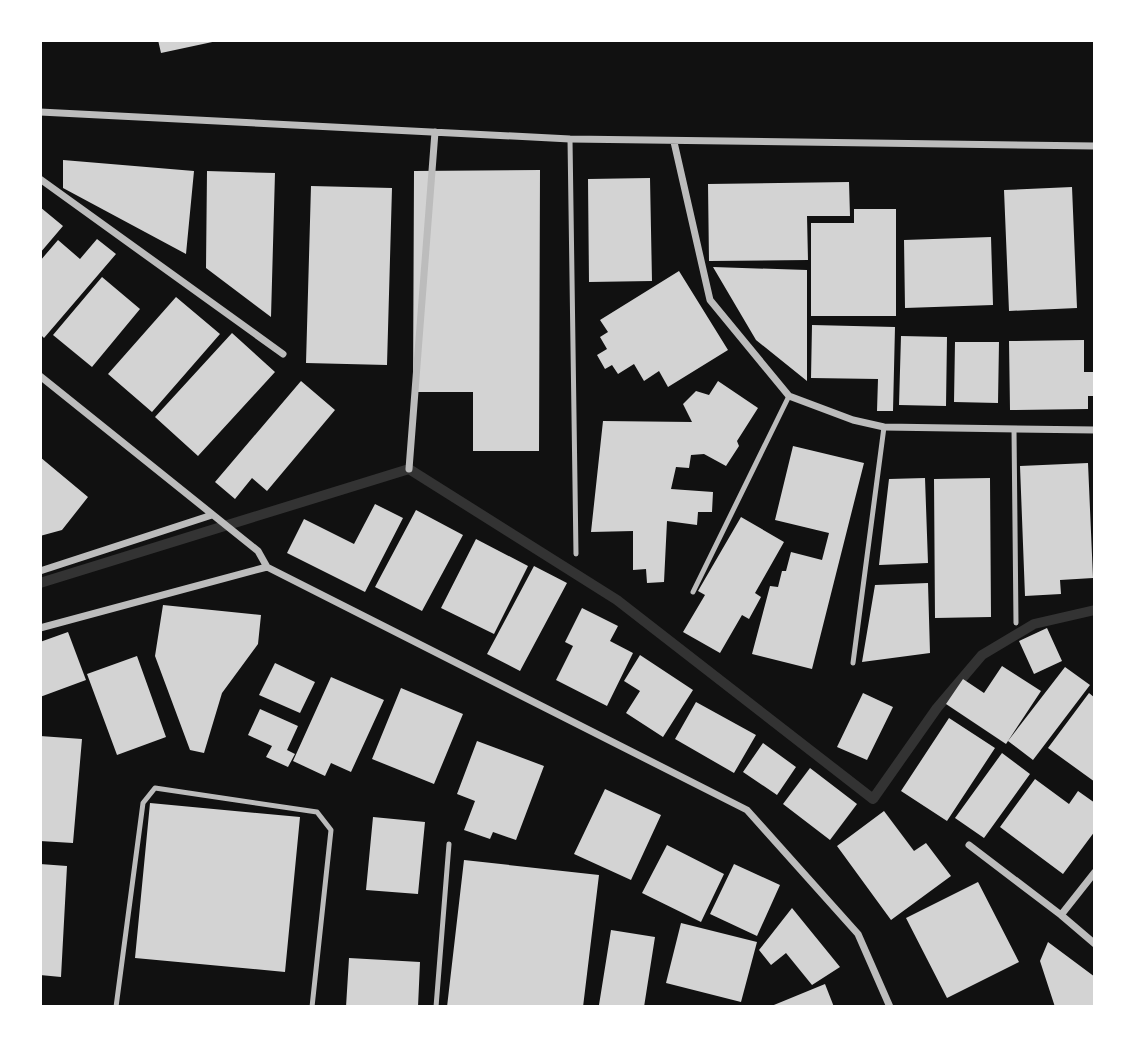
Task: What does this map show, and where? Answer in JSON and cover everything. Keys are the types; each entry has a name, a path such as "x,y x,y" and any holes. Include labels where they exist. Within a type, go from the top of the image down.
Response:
{"street":[{"path":"40,112 570,139 1095,146"},
{"path":"409,469 435,132"},
{"path":"674,142 709,300 789,396 853,420 884,427 1095,430"},
{"path":"40,178 283,354"},
{"path":"40,376 258,551 267,567 747,810 858,934 890,1007"},
{"path":"40,572 212,515"},
{"path":"40,628 267,567"},
{"path":"968,845 1095,944"},
{"path":"1061,915 1095,872"}],"lane":[{"path":"570,139 576,554"},
{"path":"693,592 789,396"},
{"path":"853,663 884,427"},
{"path":"1014,429 1016,623"},
{"path":"116,1007 143,803 155,788 317,812 331,830 312,1007"},
{"path":"436,1007 449,844"}],"building":[{"path":"158,40 217,40 217,41 161,53"},
{"path":"63,160 194,171 186,254 63,188"},
{"path":"540,170 539,451 473,451 473,392 413,392 414,171"},
{"path":"207,171 275,173 271,317 206,268"},
{"path":"650,178 652,281 589,282 588,179"},
{"path":"849,182 850,216 807,216 808,260 709,261 708,184"},
{"path":"311,186 392,188 387,365 306,363"},
{"path":"1072,187 1077,308 1009,311 1004,190"},
{"path":"40,207 63,226 40,253"},
{"path":"854,209 896,209 896,316 811,316 811,223 854,223"},
{"path":"991,237 993,305 905,308 904,240"},
{"path":"97,239 116,254 44,338 40,334 40,261 58,240 80,259"},
{"path":"713,267 807,270 807,381 756,340"},
{"path":"679,271 728,350 668,387 659,371 644,381 634,364 618,374 612,365 605,369 597,355 607,349 600,337 608,332 600,320"},
{"path":"102,277 140,309 92,367 53,335"},
{"path":"176,297 220,334 152,412 108,374"},
{"path":"812,325 895,327 893,411 877,411 878,379 811,378"},
{"path":"232,333 275,372 198,456 155,417"},
{"path":"901,336 947,337 946,406 899,405"},
{"path":"1084,340 1084,372 1095,372 1095,396 1088,396 1088,409 1010,410 1009,341"},
{"path":"955,342 999,342 998,403 954,402"},
{"path":"301,381 335,410 267,491 252,478 235,499 215,482"},
{"path":"718,381 758,408 737,441 739,446 726,466 704,454 691,455 689,468 676,467 671,489 713,492 712,512 698,512 697,525 667,521 664,582 647,583 646,569 633,570 633,531 591,532 603,421 692,422 683,404 696,391 709,395"},
{"path":"793,446 864,463 812,669 752,654 770,586 778,587 791,552 822,560 829,533 775,520"},
{"path":"40,457 88,497 62,530 40,536"},
{"path":"1088,463 1093,578 1060,580 1061,594 1025,596 1020,466"},
{"path":"925,478 928,563 879,565 889,479"},
{"path":"990,478 991,617 935,618 934,479"},
{"path":"375,504 403,518 365,592 287,553 304,519 354,544"},
{"path":"416,510 463,535 422,611 375,587"},
{"path":"741,517 784,542 755,593 761,597 749,619 742,615 720,653 683,632 705,595 698,591"},
{"path":"476,539 528,566 494,634 441,608"},
{"path":"534,566 567,583 520,671 487,654"},
{"path":"928,583 930,653 862,662 875,585"},
{"path":"163,605 261,615 258,644 222,693 204,753 190,750 155,656"},
{"path":"582,608 618,626 610,641 633,653 607,706 556,680 573,646 565,642"},
{"path":"1047,628 1062,661 1034,674 1019,641"},
{"path":"68,632 86,680 40,697 40,642"},
{"path":"640,655 693,690 663,737 626,713 640,691 624,681"},
{"path":"137,656 166,737 117,755 87,674"},
{"path":"275,663 315,682 300,713 259,695"},
{"path":"1002,666 1041,691 1006,744 946,704 963,679 984,693"},
{"path":"1065,667 1090,685 1033,760 1008,741"},
{"path":"331,677 384,700 351,772 331,763 325,776 293,761"},
{"path":"401,688 463,714 434,784 372,759"},
{"path":"863,693 893,707 867,760 837,747"},
{"path":"1089,693 1095,698 1095,782 1048,748"},
{"path":"696,702 756,735 734,773 675,739"},
{"path":"260,709 298,726 287,750 295,754 288,767 266,757 272,746 248,735"},
{"path":"949,718 995,748 947,821 901,791"},
{"path":"40,736 82,739 73,843 40,841"},
{"path":"477,741 544,766 516,840 493,832 490,839 464,830 475,801 457,794"},
{"path":"763,743 796,767 777,795 743,772"},
{"path":"1002,753 1030,774 984,838 955,818"},
{"path":"810,768 857,804 830,840 783,804"},
{"path":"1035,779 1069,804 1078,791 1095,803 1095,831 1063,874 1000,827"},
{"path":"605,789 661,815 631,880 574,854"},
{"path":"150,803 300,817 285,972 135,958"},
{"path":"884,811 914,851 926,843 951,876 891,920 837,846"},
{"path":"373,817 425,822 418,894 366,890"},
{"path":"667,845 724,874 701,922 642,893"},
{"path":"464,860 599,875 583,1007 447,1007"},
{"path":"40,864 67,866 61,977 40,975"},
{"path":"734,864 780,885 757,936 710,914"},
{"path":"978,882 1019,962 947,998 906,918"},
{"path":"792,908 840,967 812,985 786,953 771,965 759,950"},
{"path":"681,923 757,942 741,1002 666,983"},
{"path":"611,930 655,937 644,1007 599,1005"},
{"path":"1048,942 1095,977 1095,1007 1055,1007 1040,961"},
{"path":"349,958 420,962 418,1007 346,1007"},
{"path":"825,984 834,1007 769,1007"}],"waterway":[{"path":"40,583 409,469 617,600 873,799 937,708 982,655 1034,624 1095,610"}]}
